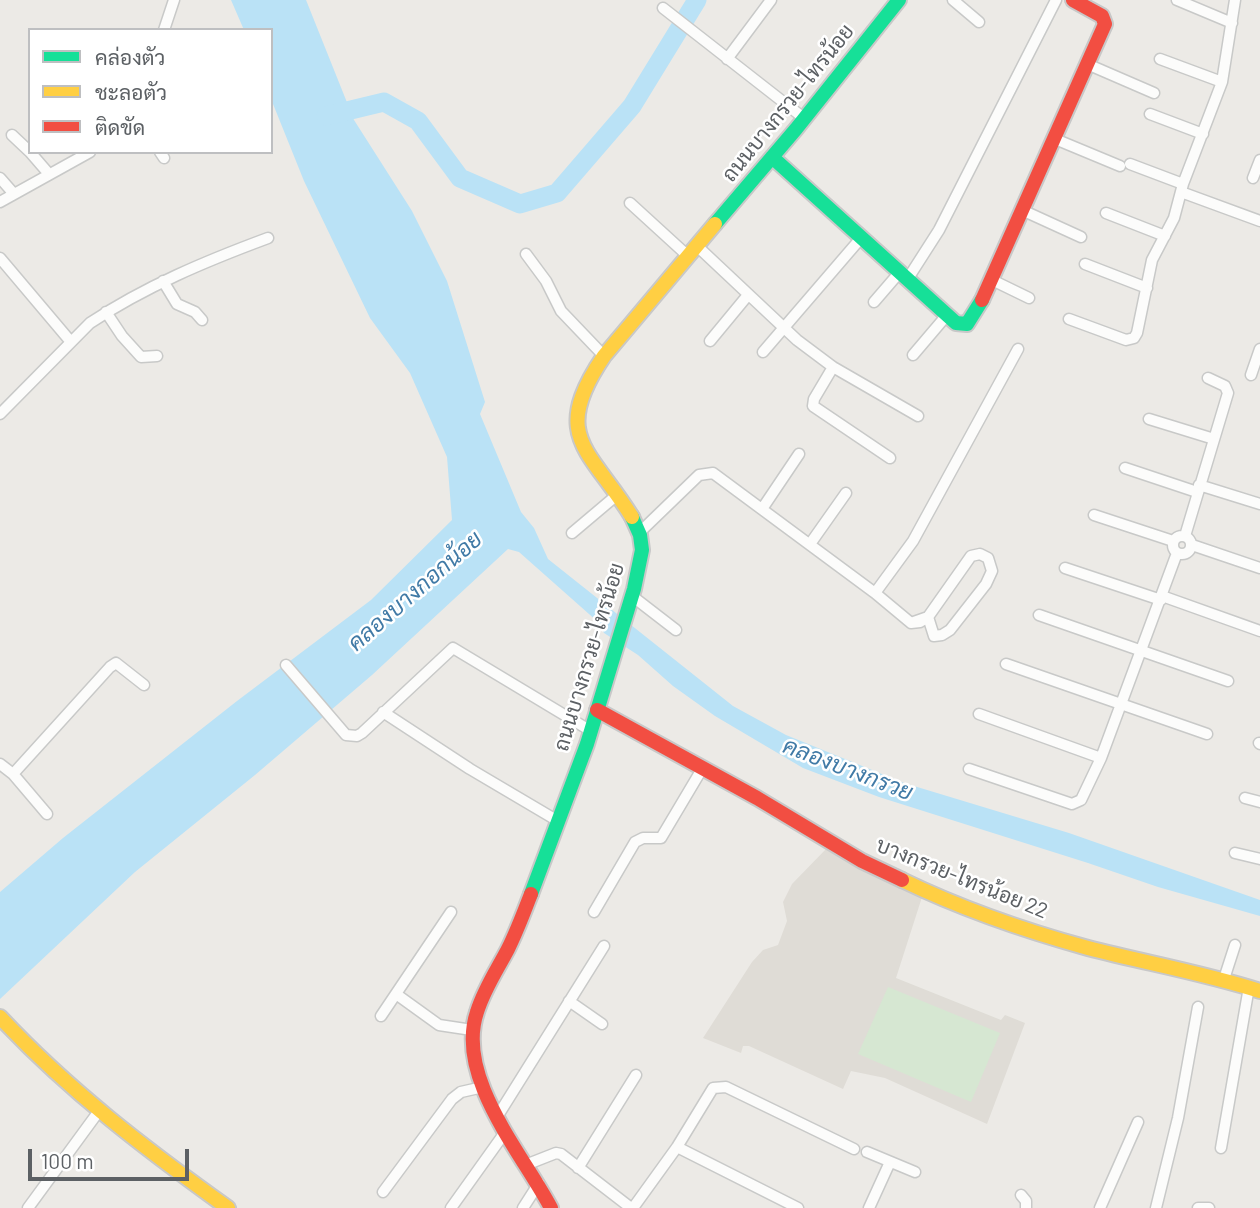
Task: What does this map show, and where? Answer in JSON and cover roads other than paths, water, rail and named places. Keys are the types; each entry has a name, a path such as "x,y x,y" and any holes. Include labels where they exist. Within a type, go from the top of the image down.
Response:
{"street":[{"path":"165,28 174,0"},
{"path":"727,59 771,0"},
{"name":"ถนนบางกรวย-ไทรน้อย","path":"551,1208 539,1182 482,1087 474,1059 472,1030 477,1008 515,935 591,731 607,671 631,600 642,553 640,532 632,515 587,456 577,429 576,417 582,389 604,356 772,157 899,0"},
{"path":"874,302 903,276 939,230 1056,0"},
{"path":"772,157 956,323 967,324 992,281 1024,211 1105,20 1073,0"},
{"path":"1177,0 1232,23"},
{"path":"1069,319 1130,340 1137,333 1152,260 1174,218 1182,188 1222,82 1236,0"},
{"path":"956,1 979,22"},
{"path":"667,11 804,118"},
{"path":"1160,59 1222,82"},
{"path":"1087,64 1154,93"},
{"path":"1150,114 1203,134"},
{"path":"12,135 28,149"},
{"path":"1055,139 1260,221"},
{"path":"33,154 50,174"},
{"path":"0,202 86,154"},
{"path":"1253,178 1260,160"},
{"path":"0,178 14,194"},
{"path":"630,203 748,295 783,329 833,367 918,416"},
{"path":"1024,211 1081,237"},
{"path":"1106,213 1165,236"},
{"path":"0,414 90,323 106,312 163,281 268,238"},
{"path":"763,352 861,238"},
{"path":"526,254 546,281 561,311 604,356"},
{"path":"0,258 71,342"},
{"path":"1085,264 1147,288"},
{"path":"163,281 177,304 195,312 202,320"},
{"path":"992,281 1029,298"},
{"path":"710,341 748,295"},
{"path":"106,312 122,336 141,357 157,356"},
{"path":"913,355 947,315"},
{"path":"875,593 920,530 1018,349"},
{"path":"1251,375 1260,349"},
{"path":"833,367 814,399 813,406 890,458"},
{"path":"1185,536 1228,393 1225,386 1208,378"},
{"path":"1149,419 1214,439"},
{"path":"762,509 799,454"},
{"path":"1125,468 1260,504"},
{"path":"640,532 699,475 709,472 717,475 810,544 911,623 928,617 971,556 980,554 988,558 992,571 986,583 950,630 934,636 928,617"},
{"path":"810,544 846,493"},
{"path":"572,533 617,495"},
{"path":"1094,515 1174,541"},
{"path":"1178,536 1191,540 1192,545 1187,553 1177,553 1172,545 1178,536"},
{"path":"1192,545 1260,568"},
{"path":"969,769 1077,804 1085,794 1101,758 1177,553"},
{"path":"1065,568 1260,631"},
{"path":"631,600 676,630"},
{"path":"1039,615 1228,681"},
{"path":"286,665 346,735 352,737 362,733 453,648 591,731"},
{"path":"13,774 110,667 116,663 122,666 144,685"},
{"path":"1006,664 1207,734"},
{"name":"บางกรวย-ไทรน้อย 22","path":"597,710 757,798 862,861 922,889 1020,927 1089,948 1224,979 1255,989"},
{"path":"383,712 470,769 558,821"},
{"path":"979,715 1101,758"},
{"path":"0,764 13,774 47,814"},
{"path":"594,912 635,842 643,838 661,838 702,769"},
{"path":"1245,798 1260,802"},
{"path":"1235,853 1260,859"},
{"path":"381,1016 451,912"},
{"path":"1224,979 1235,945"},
{"path":"497,1116 604,946"},
{"path":"1221,1148 1255,989"},
{"path":"396,994 439,1025 472,1030"},
{"path":"569,1001 602,1024"},
{"path":"1156,1208 1178,1118 1198,1007"},
{"path":"4,1022 60,1078 99,1111 228,1208"},
{"path":"578,1168 636,1075"},
{"path":"528,1164 555,1153 632,1208 677,1147 713,1088 718,1086 726,1087 854,1149"},
{"path":"383,1192 452,1099 461,1092 482,1087"},
{"path":"28,1208 99,1111"},
{"path":"1100,1208 1138,1122"},
{"path":"451,1208 506,1131"},
{"path":"677,1147 798,1208"},
{"path":"867,1152 915,1172"},
{"path":"869,1208 890,1162"},
{"path":"523,1208 539,1182"},
{"path":"1021,1195 1026,1201 1026,1208"},
{"path":"1198,1208 1209,1208"}],"water":[{"path":"231,0 306,0 354,120 412,211 447,281 485,402 480,414 521,512 534,528 548,559 733,706 786,735 904,783 1069,833 1260,900 1260,916 1158,887 879,797 803,768 715,716 673,686 638,655 604,633 598,622 519,552 508,549 372,675 255,775 135,872 0,999 0,892 63,838 237,701 371,600 452,520 447,457 410,373 370,318 304,181 273,104 273,28 243,28"}],"waterway":[{"path":"326,116 384,102 418,121 460,178 520,204 557,193 632,106 697,0"}],"water label":[{"name":"คลองบางกอกน้อย","path":"415,591"},
{"name":"คลองบางกรวย","path":"848,769"}]}
